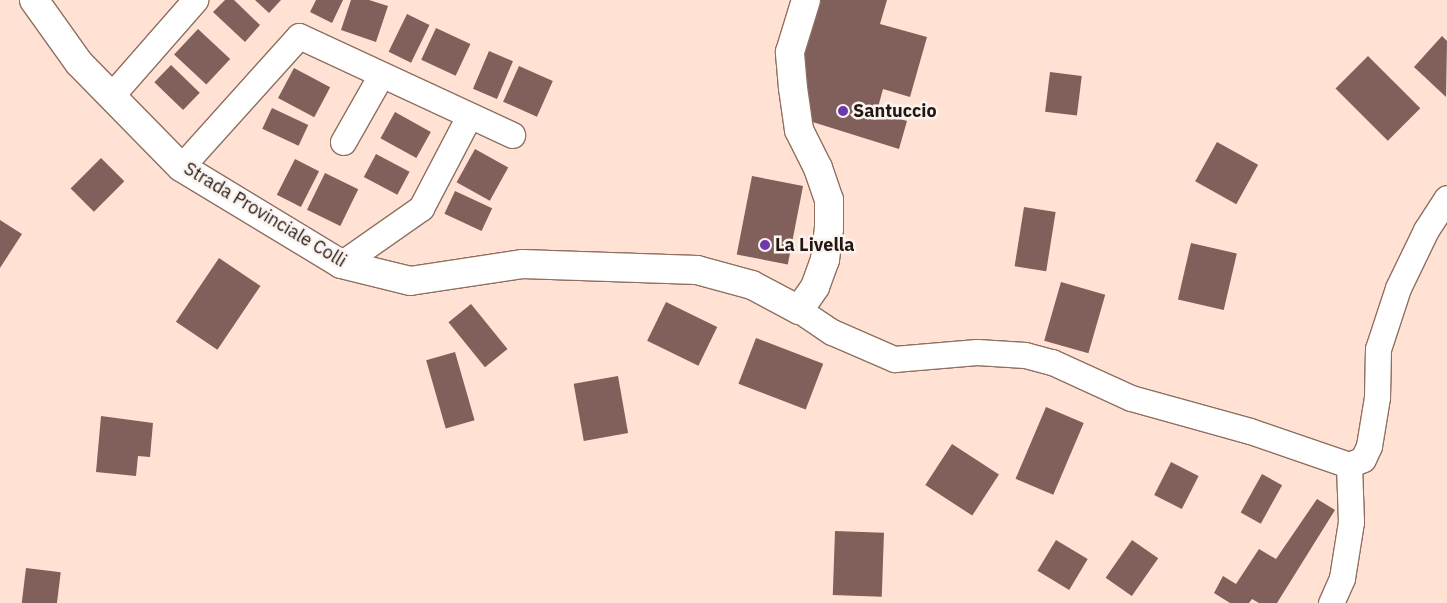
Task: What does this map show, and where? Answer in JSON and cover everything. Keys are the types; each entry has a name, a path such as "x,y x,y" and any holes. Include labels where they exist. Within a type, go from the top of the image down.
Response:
{"street":[{"name":"Strada Provinciale Colli","path":"34,0 79,63 181,167 341,264 410,281 522,264 697,270 752,285 799,310"},
{"path":"112,96 196,0"},
{"path":"806,0 790,52 793,88 799,130 818,168 829,200 829,229 825,260 815,286 799,310 832,332 894,359 977,352 1024,355 1052,362 1131,398 1250,431 1349,465 1363,459 1369,446 1377,397 1378,349 1398,288 1426,230 1447,198"},
{"path":"181,167 299,36 512,135"},
{"path":"343,142 381,75"},
{"path":"341,264 421,208 469,116"},
{"path":"1331,603 1342,578 1351,522 1349,465"}],"building":[{"path":"225,0 234,0 260,25 245,42 213,12"},
{"path":"255,0 281,0 269,13"},
{"path":"316,0 343,0 332,23 310,12"},
{"path":"351,0 369,0 388,6 376,42 341,30"},
{"path":"815,0 887,0 880,24 927,37 910,97 883,89 877,111 907,121 899,149 803,119 796,50"},
{"path":"407,14 429,25 411,63 389,52"},
{"path":"436,28 470,44 456,76 421,60"},
{"path":"198,29 230,59 206,85 174,55"},
{"path":"1442,36 1447,41 1446,97 1414,67"},
{"path":"489,51 513,61 497,99 473,89"},
{"path":"1368,56 1420,108 1388,141 1335,89"},
{"path":"171,65 200,93 183,110 154,82"},
{"path":"519,66 553,81 537,117 503,102"},
{"path":"294,68 330,87 314,117 278,98"},
{"path":"1050,72 1082,76 1077,116 1045,112"},
{"path":"272,108 308,125 299,146 262,129"},
{"path":"395,112 431,132 416,158 380,138"},
{"path":"1217,142 1258,165 1236,204 1195,181"},
{"path":"475,149 508,167 490,201 457,182"},
{"path":"376,154 410,172 397,195 364,177"},
{"path":"101,158 124,181 94,212 71,188"},
{"path":"295,159 319,171 301,207 277,195"},
{"path":"325,173 358,189 340,226 307,210"},
{"path":"752,176 803,186 788,264 737,255"},
{"path":"455,191 492,208 482,231 444,214"},
{"path":"1024,207 1056,212 1046,271 1015,266"},
{"path":"0,220 22,234 0,268"},
{"path":"1191,243 1237,254 1224,310 1178,300"},
{"path":"219,258 260,286 217,350 176,322"},
{"path":"1061,282 1105,295 1088,353 1044,341"},
{"path":"666,302 717,327 698,366 647,341"},
{"path":"471,304 508,349 485,367 448,322"},
{"path":"756,338 823,364 806,410 738,384"},
{"path":"455,352 475,420 446,429 426,360"},
{"path":"618,376 628,433 584,441 574,384"},
{"path":"1046,407 1084,423 1053,495 1016,479"},
{"path":"101,416 153,423 150,457 138,456 136,476 96,472"},
{"path":"952,444 999,474 972,516 925,485"},
{"path":"1171,462 1199,476 1182,509 1154,495"},
{"path":"1262,474 1282,485 1261,524 1241,512"},
{"path":"1317,499 1335,510 1277,603 1259,603 1252,599 1249,603 1230,603 1214,593 1223,576 1236,584 1259,549 1276,559"},
{"path":"835,531 884,533 882,597 833,595"},
{"path":"1056,540 1088,559 1069,590 1037,571"},
{"path":"1132,540 1158,558 1132,596 1106,578"},
{"path":"26,568 61,572 57,603 22,603"}],"place":[{"name":"Santuccio","path":"843,111"},
{"name":"La Livella","path":"765,245"}]}
